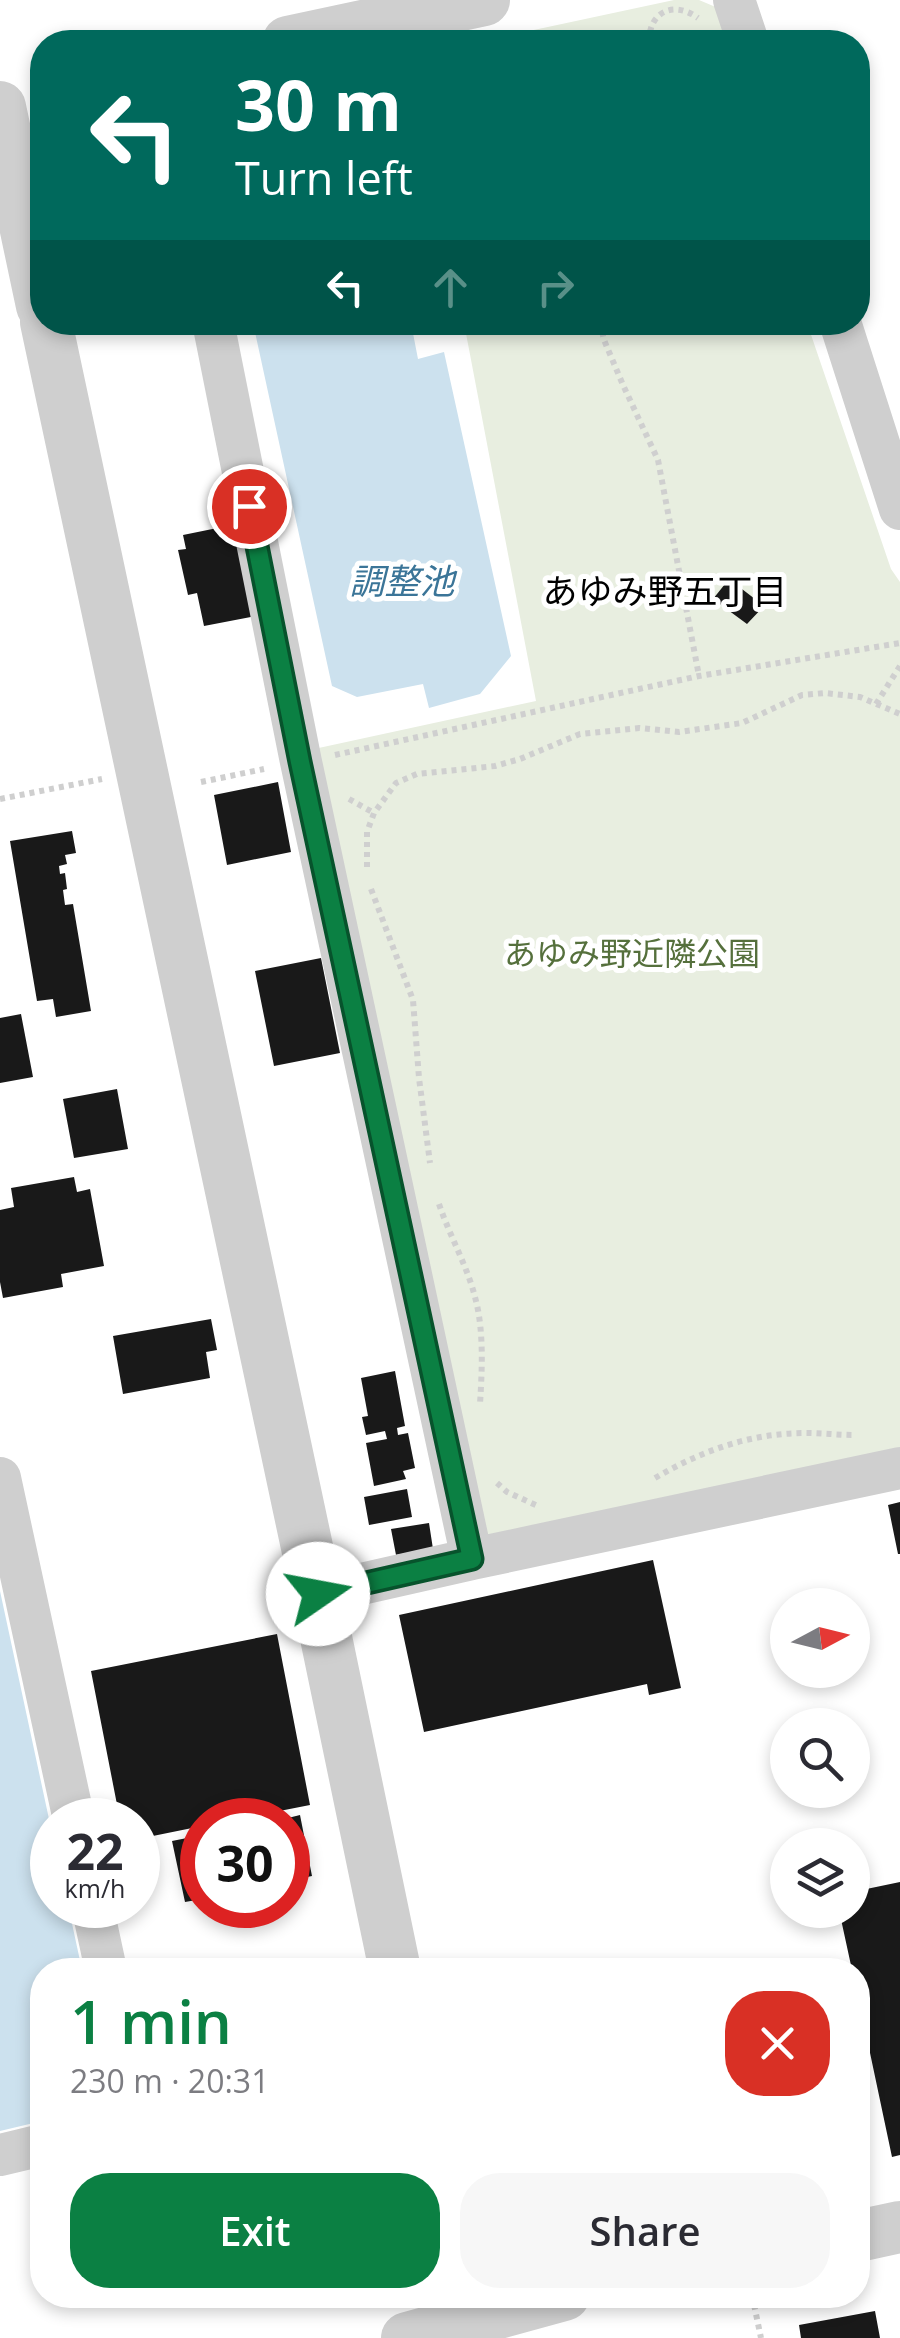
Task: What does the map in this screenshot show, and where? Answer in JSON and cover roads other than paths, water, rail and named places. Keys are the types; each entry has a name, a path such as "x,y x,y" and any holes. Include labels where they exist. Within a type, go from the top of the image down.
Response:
{"street":[{"path":"344,30 484,0"},
{"path":"734,0 744,30"},
{"path":"30,97 0,105 30,249"},
{"path":"49,335 393,1958"},
{"path":"216,335 300,762 472,1559"},
{"path":"844,335 900,510"},
{"path":"318,1594 900,1468"},
{"path":"0,1478 69,1798"},
{"path":"97,1928 103,1958"},
{"path":"0,2155 30,2148"},
{"path":"870,2234 900,2228"},
{"path":"406,2338 510,2308"}],"water":[{"name":"調整池","path":"256,335 413,335 418,359 444,352 511,656 480,694 429,708 423,684 357,697 332,686"},
{"path":"0,1591 44,1798 30,1798 30,1928 73,1928 79,1958 30,1958 30,2124 0,2131"}],"district":[{"name":"あゆみ野五丁目","path":"665,590"}],"park label":[{"name":"あゆみ野近隣公園","path":"632,952"}]}
